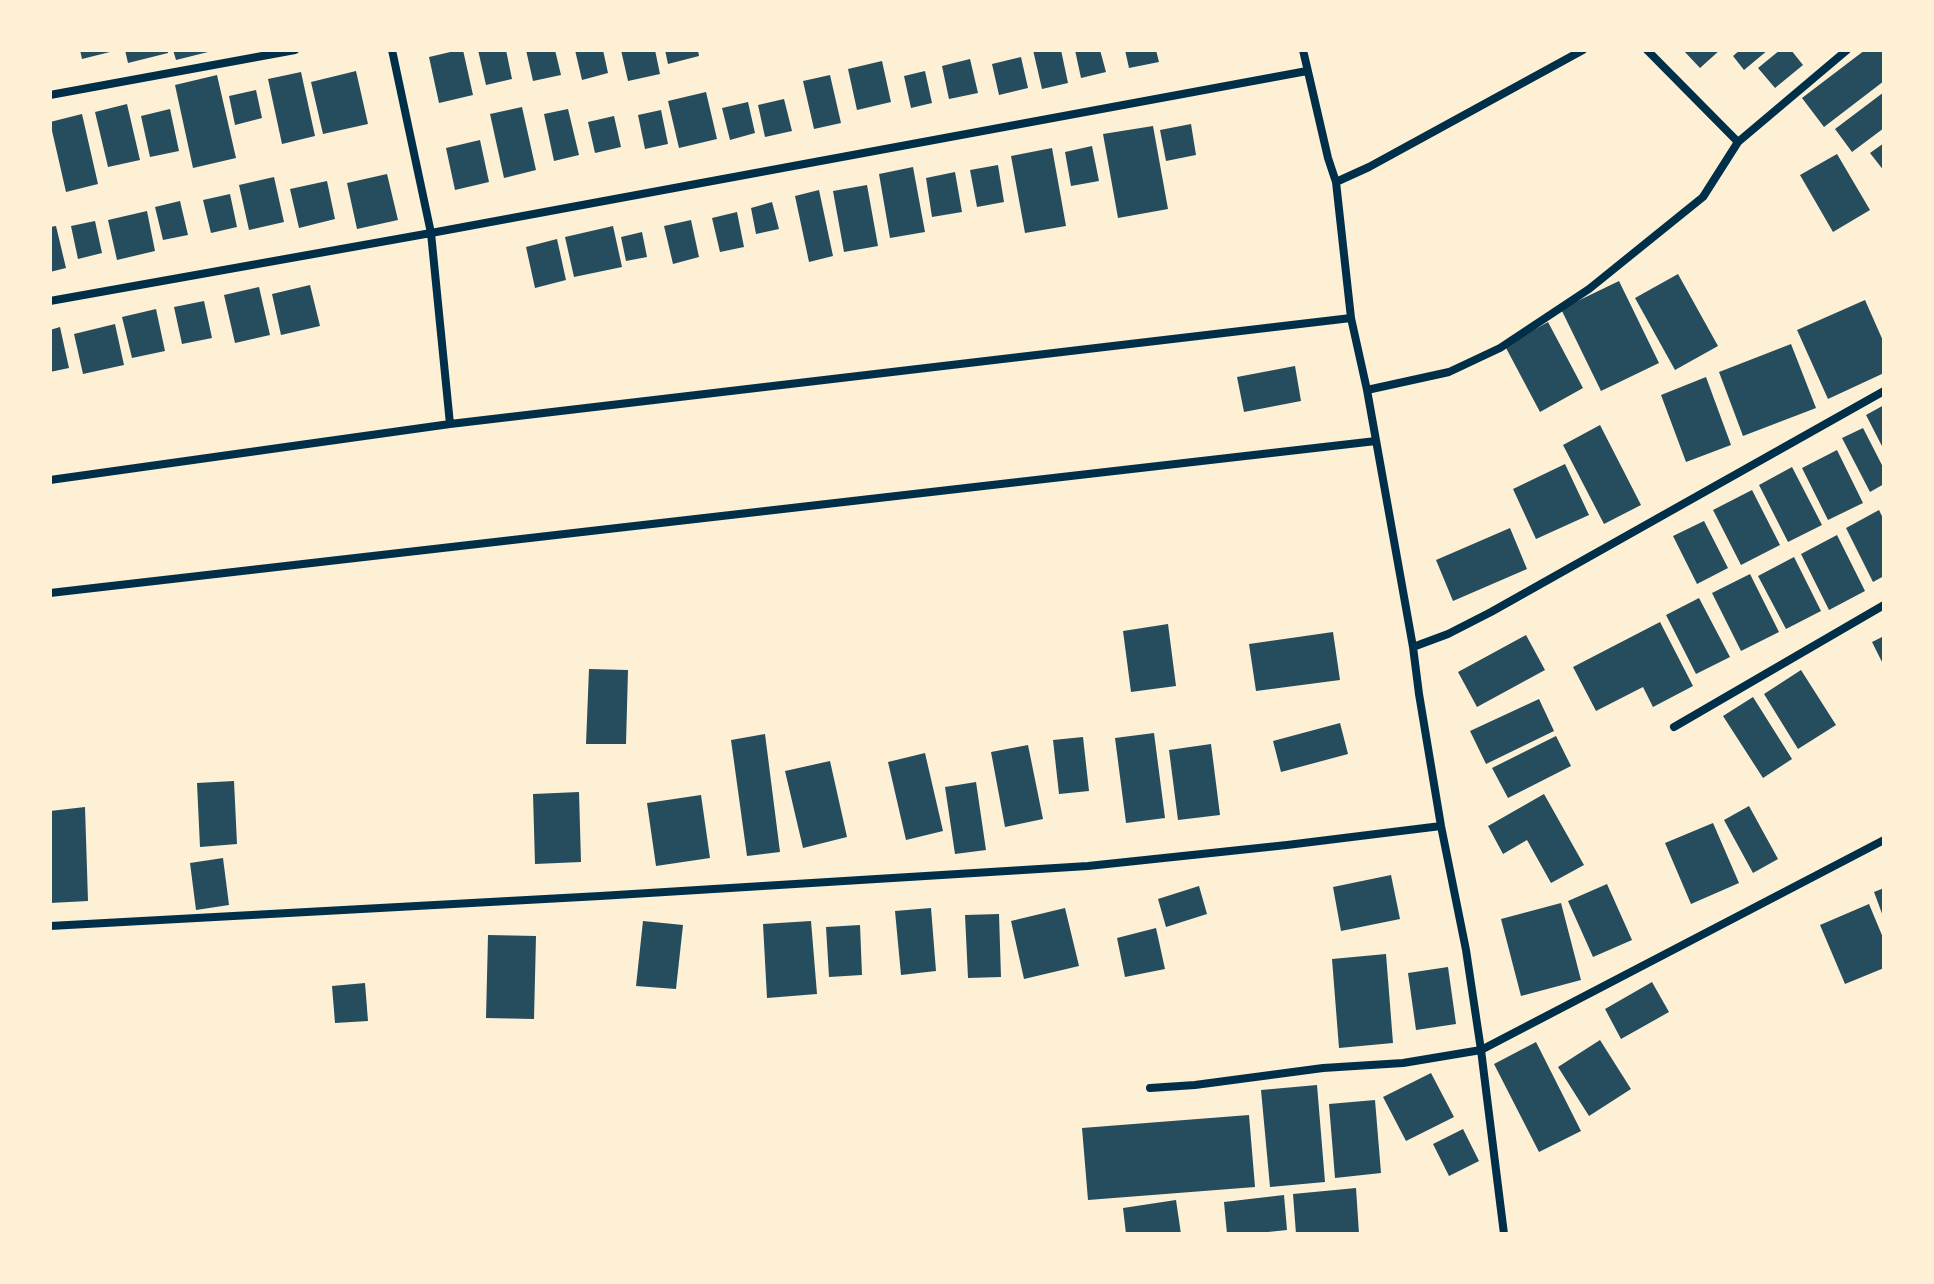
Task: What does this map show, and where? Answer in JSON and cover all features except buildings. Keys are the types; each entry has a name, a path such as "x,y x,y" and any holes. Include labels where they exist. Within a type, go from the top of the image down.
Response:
{"street":[{"path":"50,95 295,50"},
{"path":"392,50 431,233 450,424"},
{"path":"1303,50 1336,182 1351,318 1367,390 1441,826 1466,950 1504,1234"},
{"path":"1336,182 1583,50"},
{"path":"1647,50 1738,142"},
{"path":"1367,390 1449,372 1500,348 1589,289 1703,197 1738,142 1847,50"},
{"path":"50,301 1307,71"},
{"path":"50,480 450,424 1351,318"},
{"path":"1413,647 1448,634 1491,612 1884,391"},
{"path":"50,593 1376,441"},
{"path":"1674,727 1884,605"},
{"path":"50,926 1088,866 1441,826"},
{"path":"1150,1088 1323,1068 1403,1063 1481,1050 1884,840"}]}
